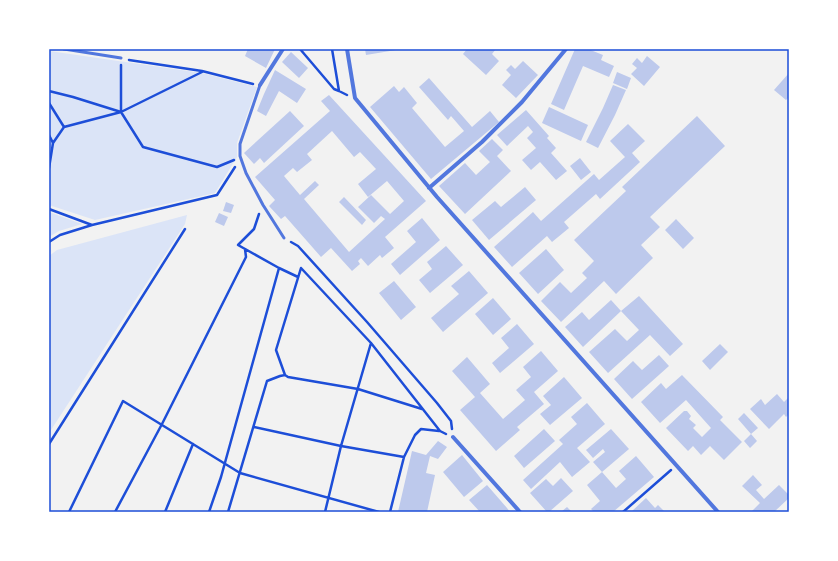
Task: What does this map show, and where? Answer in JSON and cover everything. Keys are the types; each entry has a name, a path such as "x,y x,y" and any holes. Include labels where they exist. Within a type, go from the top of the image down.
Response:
{"street":[{"path":"260,85 284,49"},
{"path":"347,49 355,98 429,188 718,512"},
{"path":"429,188 482,142 522,102 566,49"},
{"path":"453,437 520,512"}],"lane":[{"path":"64,49 121,58"},
{"path":"260,85 240,144 241,158 246,173 263,206 284,238"}],"path":[{"path":"300,49 334,89 355,98"},
{"path":"332,49 339,91"},
{"path":"241,158 217,167 143,147 121,112 121,58 202,71 260,85"},
{"path":"49,168 53,143 64,127 121,112 202,71"},
{"path":"49,91 121,112"},
{"path":"49,103 64,127"},
{"path":"49,135 53,143"},
{"path":"49,242 60,236 92,225 216,195 241,158"},
{"path":"263,206 254,228 238,245 298,277"},
{"path":"49,209 92,225"},
{"path":"49,444 185,230"},
{"path":"284,238 298,246 437,403 451,421 453,437"},
{"path":"115,512 162,424 246,257 245,249"},
{"path":"209,512 279,268"},
{"path":"285,375 276,350 301,268 371,343 440,431"},
{"path":"325,512 341,446 371,343"},
{"path":"228,512 267,381 285,375 288,377 358,389 422,409"},
{"path":"69,512 124,401 240,473 379,512"},
{"path":"254,427 341,446 404,457"},
{"path":"390,512 404,457 415,435 421,429 440,431 453,437"},
{"path":"164,512 193,444"},
{"path":"623,512 676,466"}],"shaded area":[{"path":"49,51 202,73 257,87 237,143 237,157 215,193 95,220 49,205"},
{"path":"49,212 82,224 59,231 49,237"},
{"path":"187,215 185,224 49,433 49,256 57,250"}],"building":[{"path":"248,49 275,49 266,68 245,56"},
{"path":"365,49 396,49 396,50 366,55"},
{"path":"467,49 496,49 492,54 499,61 486,75 463,54"},
{"path":"575,49 588,49 603,55 601,60 614,66 609,77 583,66 564,110 551,104"},
{"path":"291,52 308,68 299,78 282,62"},
{"path":"647,56 660,67 644,86 631,74 637,68 632,64 637,58 642,63"},
{"path":"523,61 538,75 516,98 502,85 511,75 506,70 511,65 515,69"},
{"path":"275,70 306,89 297,103 279,91 266,116 257,111"},
{"path":"617,72 631,78 627,89 613,83"},
{"path":"789,73 789,97 786,100 774,90"},
{"path":"429,78 472,127 490,111 499,122 431,179 370,107 394,86 399,92 404,87 417,103 412,108 445,147 464,131 451,116 448,120 419,87"},
{"path":"613,85 626,90 598,148 586,142"},
{"path":"329,95 426,201 385,237 394,248 382,258 380,255 368,266 361,258 358,261 360,264 352,271 331,248 321,257 285,216 281,219 269,206 275,200 255,177 330,111 321,101","holes":["332,131 354,157 360,152 376,169 358,184 368,197 387,181 404,201 390,214 371,195 358,207 374,223 381,216 385,219 349,252 304,199 319,185 315,181 300,195 284,176 293,168 297,172 312,160 307,154"]},
{"path":"549,107 588,125 581,141 542,123"},
{"path":"526,110 549,136 547,138 556,148 551,153 567,171 556,180 540,162 531,170 522,160 536,148 527,138 533,132 528,126 507,146 497,135"},
{"path":"290,111 304,126 264,163 260,158 254,164 244,153"},
{"path":"697,116 725,146 650,217 660,227 641,245 653,258 616,294 604,281 561,322 541,301 560,282 571,293 587,278 582,273 594,261 574,240 626,191 622,187"},
{"path":"628,124 645,141 632,153 640,162 600,199 596,194 564,222 569,228 552,242 547,236 512,267 494,247 533,212 541,221 594,174 599,180 625,157 610,141"},
{"path":"492,139 503,150 497,156 511,171 465,214 439,186 465,163 476,175 490,162 479,151"},
{"path":"580,158 591,172 581,180 570,166"},
{"path":"525,187 536,200 489,240 472,220 495,201 501,207"},
{"path":"344,197 366,220 362,225 339,202"},
{"path":"226,202 234,205 231,213 223,211"},
{"path":"219,213 228,217 224,226 215,222"},
{"path":"422,218 440,240 400,275 391,264 416,242 407,231"},
{"path":"676,219 694,238 683,249 665,230"},
{"path":"446,246 463,265 430,293 419,280 432,269 427,262"},
{"path":"546,249 564,270 538,294 519,273"},
{"path":"469,271 488,293 443,332 431,318 459,294 451,286"},
{"path":"394,281 416,307 401,320 379,293"},
{"path":"639,296 683,344 670,356 650,335 608,373 589,352 615,329 627,341 639,330 621,311"},
{"path":"493,298 511,319 493,335 475,314"},
{"path":"611,300 621,311 583,347 565,327 582,312 589,320"},
{"path":"517,324 534,344 500,373 492,363 509,348 501,338"},
{"path":"720,344 728,352 710,370 702,361"},
{"path":"541,351 558,371 534,392 544,404 517,427 520,430 496,451 460,410 475,397 452,371 467,357 490,384 480,393 503,419 525,400 516,390 531,377 523,367"},
{"path":"659,355 669,366 632,399 614,379 633,361 642,370"},
{"path":"682,375 723,417 720,420 742,442 724,460 710,446 701,455 693,446 688,451 666,428 684,411 687,411 691,416 689,419 696,425 693,428 702,437 711,428 686,400 660,423 641,402 661,383 666,389"},
{"path":"564,377 582,398 550,425 540,414 551,405 543,396"},
{"path":"777,394 784,402 789,397 789,414 786,417 784,414 769,429 750,409 761,399 765,405"},
{"path":"587,403 605,424 577,448 590,462 572,477 560,462 531,489 523,480 563,444 559,440 577,424 571,417"},
{"path":"744,413 758,428 751,434 738,419"},
{"path":"544,429 555,441 524,468 514,456"},
{"path":"611,429 629,449 602,472 593,462 605,452 603,449 593,458 586,450"},
{"path":"751,434 757,441 750,448 744,441"},
{"path":"438,441 447,447 438,459 430,456 426,473 435,475 427,512 398,512 412,451 426,455"},
{"path":"462,455 483,481 464,497 443,472"},
{"path":"636,456 654,477 613,512 594,512 591,509 600,501 587,485 602,472 616,488 626,479 619,471"},
{"path":"753,475 762,485 756,490 764,499 779,485 789,495 789,498 774,512 751,512 760,503 742,486"},
{"path":"561,478 573,491 549,512 547,512 530,493 546,479 553,486"},
{"path":"487,485 510,512 480,512 469,500"},
{"path":"646,498 655,508 658,505 665,512 631,512"},
{"path":"567,507 572,512 561,512"}]}
